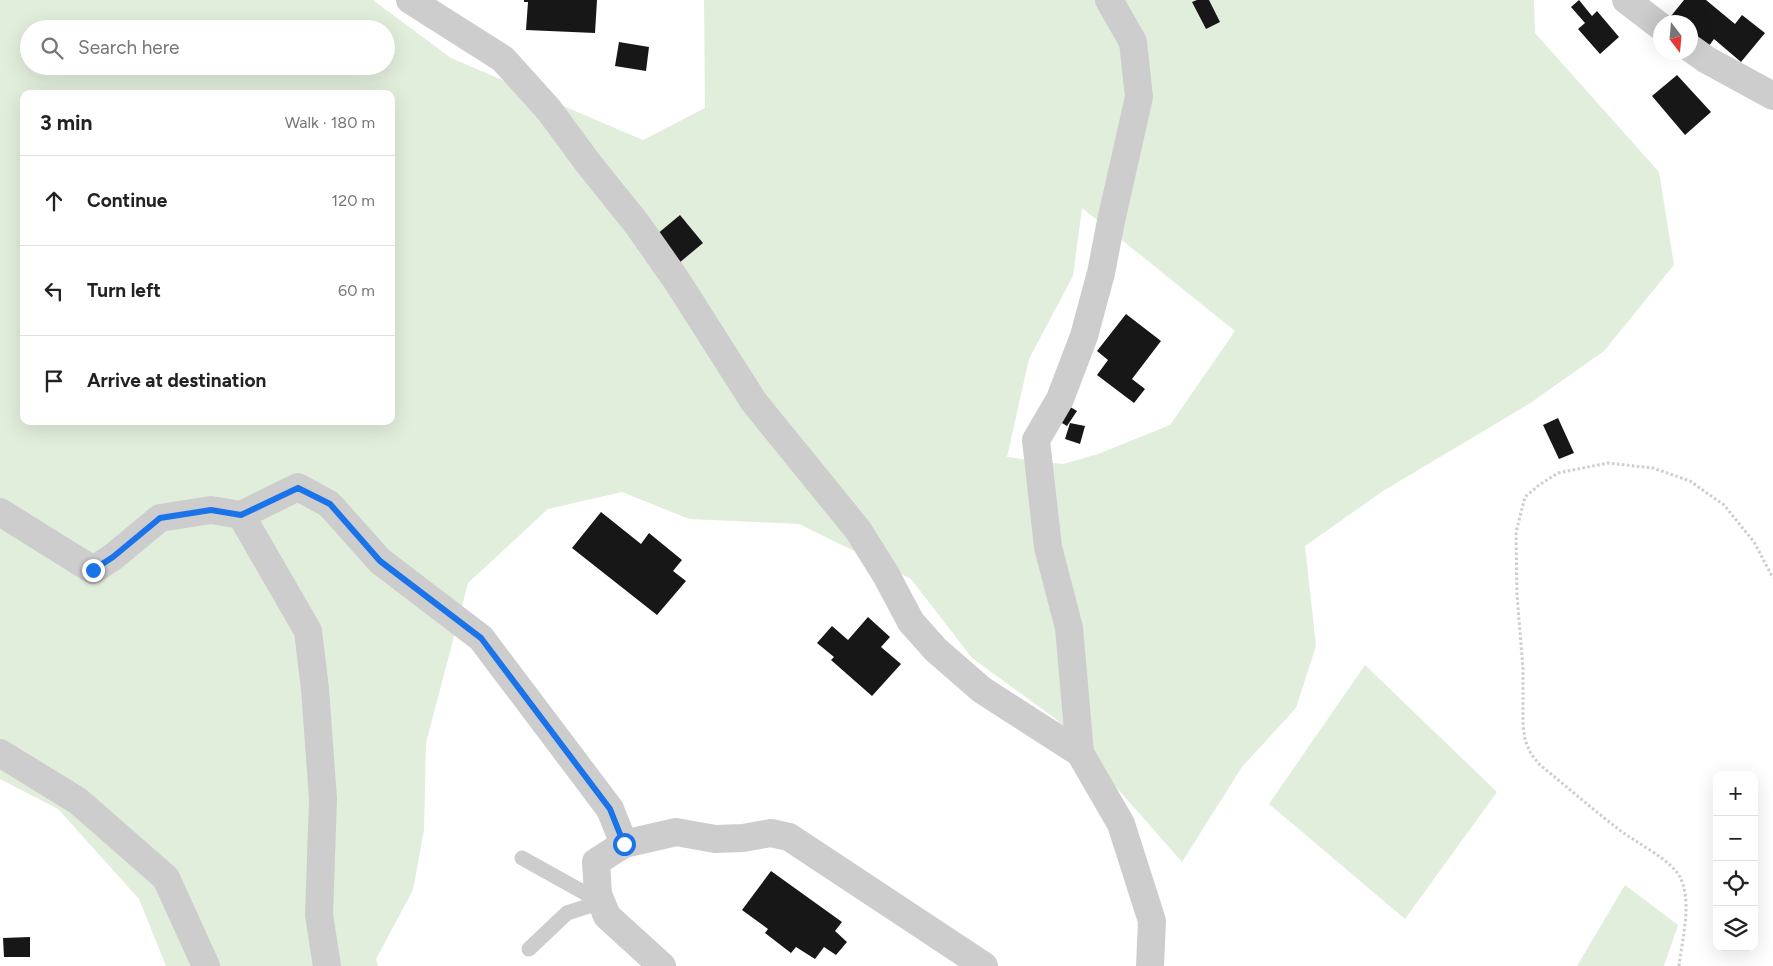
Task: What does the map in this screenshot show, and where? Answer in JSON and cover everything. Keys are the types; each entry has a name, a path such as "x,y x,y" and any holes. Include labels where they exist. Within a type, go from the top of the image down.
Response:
{"street":[{"path":"410,0 503,59 549,110 588,163 637,224 677,281 754,402 858,530 886,575 911,622 936,650 982,690 1080,753"},
{"path":"1109,0 1133,42 1139,97 1101,273 1084,336 1060,399 1036,440 1048,547 1069,628 1080,753 1121,824 1152,920 1150,966"},
{"path":"1626,0 1653,21"},
{"path":"1698,54 1773,96"},
{"path":"0,512 93,570 113,557 160,518 211,510 241,515 298,488 330,504 380,561 481,638 610,809 624,844"},
{"path":"241,515 308,631 315,690 323,799 319,915 327,966"},
{"path":"0,753 78,800 166,878 206,966"},
{"path":"662,966 607,916 598,894 596,862 624,844 676,832 715,839 743,838 772,833 789,837 984,966"}],"lane":[{"path":"522,858 602,902"},
{"path":"529,949 566,913 602,902"}],"path":[{"path":"1679,966 1685,912 1685,892 1681,878 1674,867 1618,829 1540,765 1531,754 1525,740 1523,724 1523,669 1517,595 1516,532 1525,497 1558,473 1608,464 1653,468 1690,481 1724,506 1754,542 1773,578"}],"green space":[{"path":"0,0 373,0 451,58 643,140 705,108 704,0 1534,0 1535,33 1659,172 1674,265 1604,351 1529,404 1383,491 1305,546 1316,646 1296,708 1242,767 1182,862 1056,719 972,658 911,579 799,524 689,519 622,492 548,509 468,583 426,743 424,830 413,890 376,959 378,966 166,966 139,899 58,809 0,779","holes":["1082,208 1235,331 1170,425 1098,454 1063,464 1007,457 1029,359 1073,276"]},
{"path":"1365,665 1497,792 1405,919 1269,804"},
{"path":"1625,885 1678,925 1664,966 1577,966"}],"building":[{"path":"524,0 597,0 595,33 526,30 528,2 524,2"},
{"path":"1209,0 1220,22 1206,29 1192,2"},
{"path":"1579,0 1592,16 1597,11 1619,37 1600,54 1578,29 1585,23 1571,7"},
{"path":"1684,0 1706,0 1735,24 1742,15 1765,33 1741,62 1714,39 1706,50 1698,44 1698,15 1672,15"},
{"path":"619,42 649,47 646,71 615,66"},
{"path":"1677,75 1711,112 1685,135 1652,96"},
{"path":"680,215 703,243 679,263 656,235"},
{"path":"1126,314 1161,341 1132,379 1145,389 1134,403 1097,375 1108,360 1097,351"},
{"path":"1062,402 1077,411 1067,426 1052,417"},
{"path":"1558,418 1574,453 1559,459 1543,425"},
{"path":"1070,423 1085,426 1080,444 1065,439"},
{"path":"601,512 641,544 649,533 682,560 673,571 686,581 657,615 572,548"},
{"path":"868,617 890,637 881,647 901,664 872,696 831,660 834,657 817,643 832,626 848,640"},
{"path":"771,871 842,922 835,931 847,942 836,955 824,947 815,959 796,947 791,953 765,933 768,929 742,910"},
{"path":"30,937 30,957 4,957 3,938"}],"route":[{"path":"93,570 113,557 160,518 211,510 241,515 298,488 330,504 380,561 481,638 610,809 624,844"}]}
